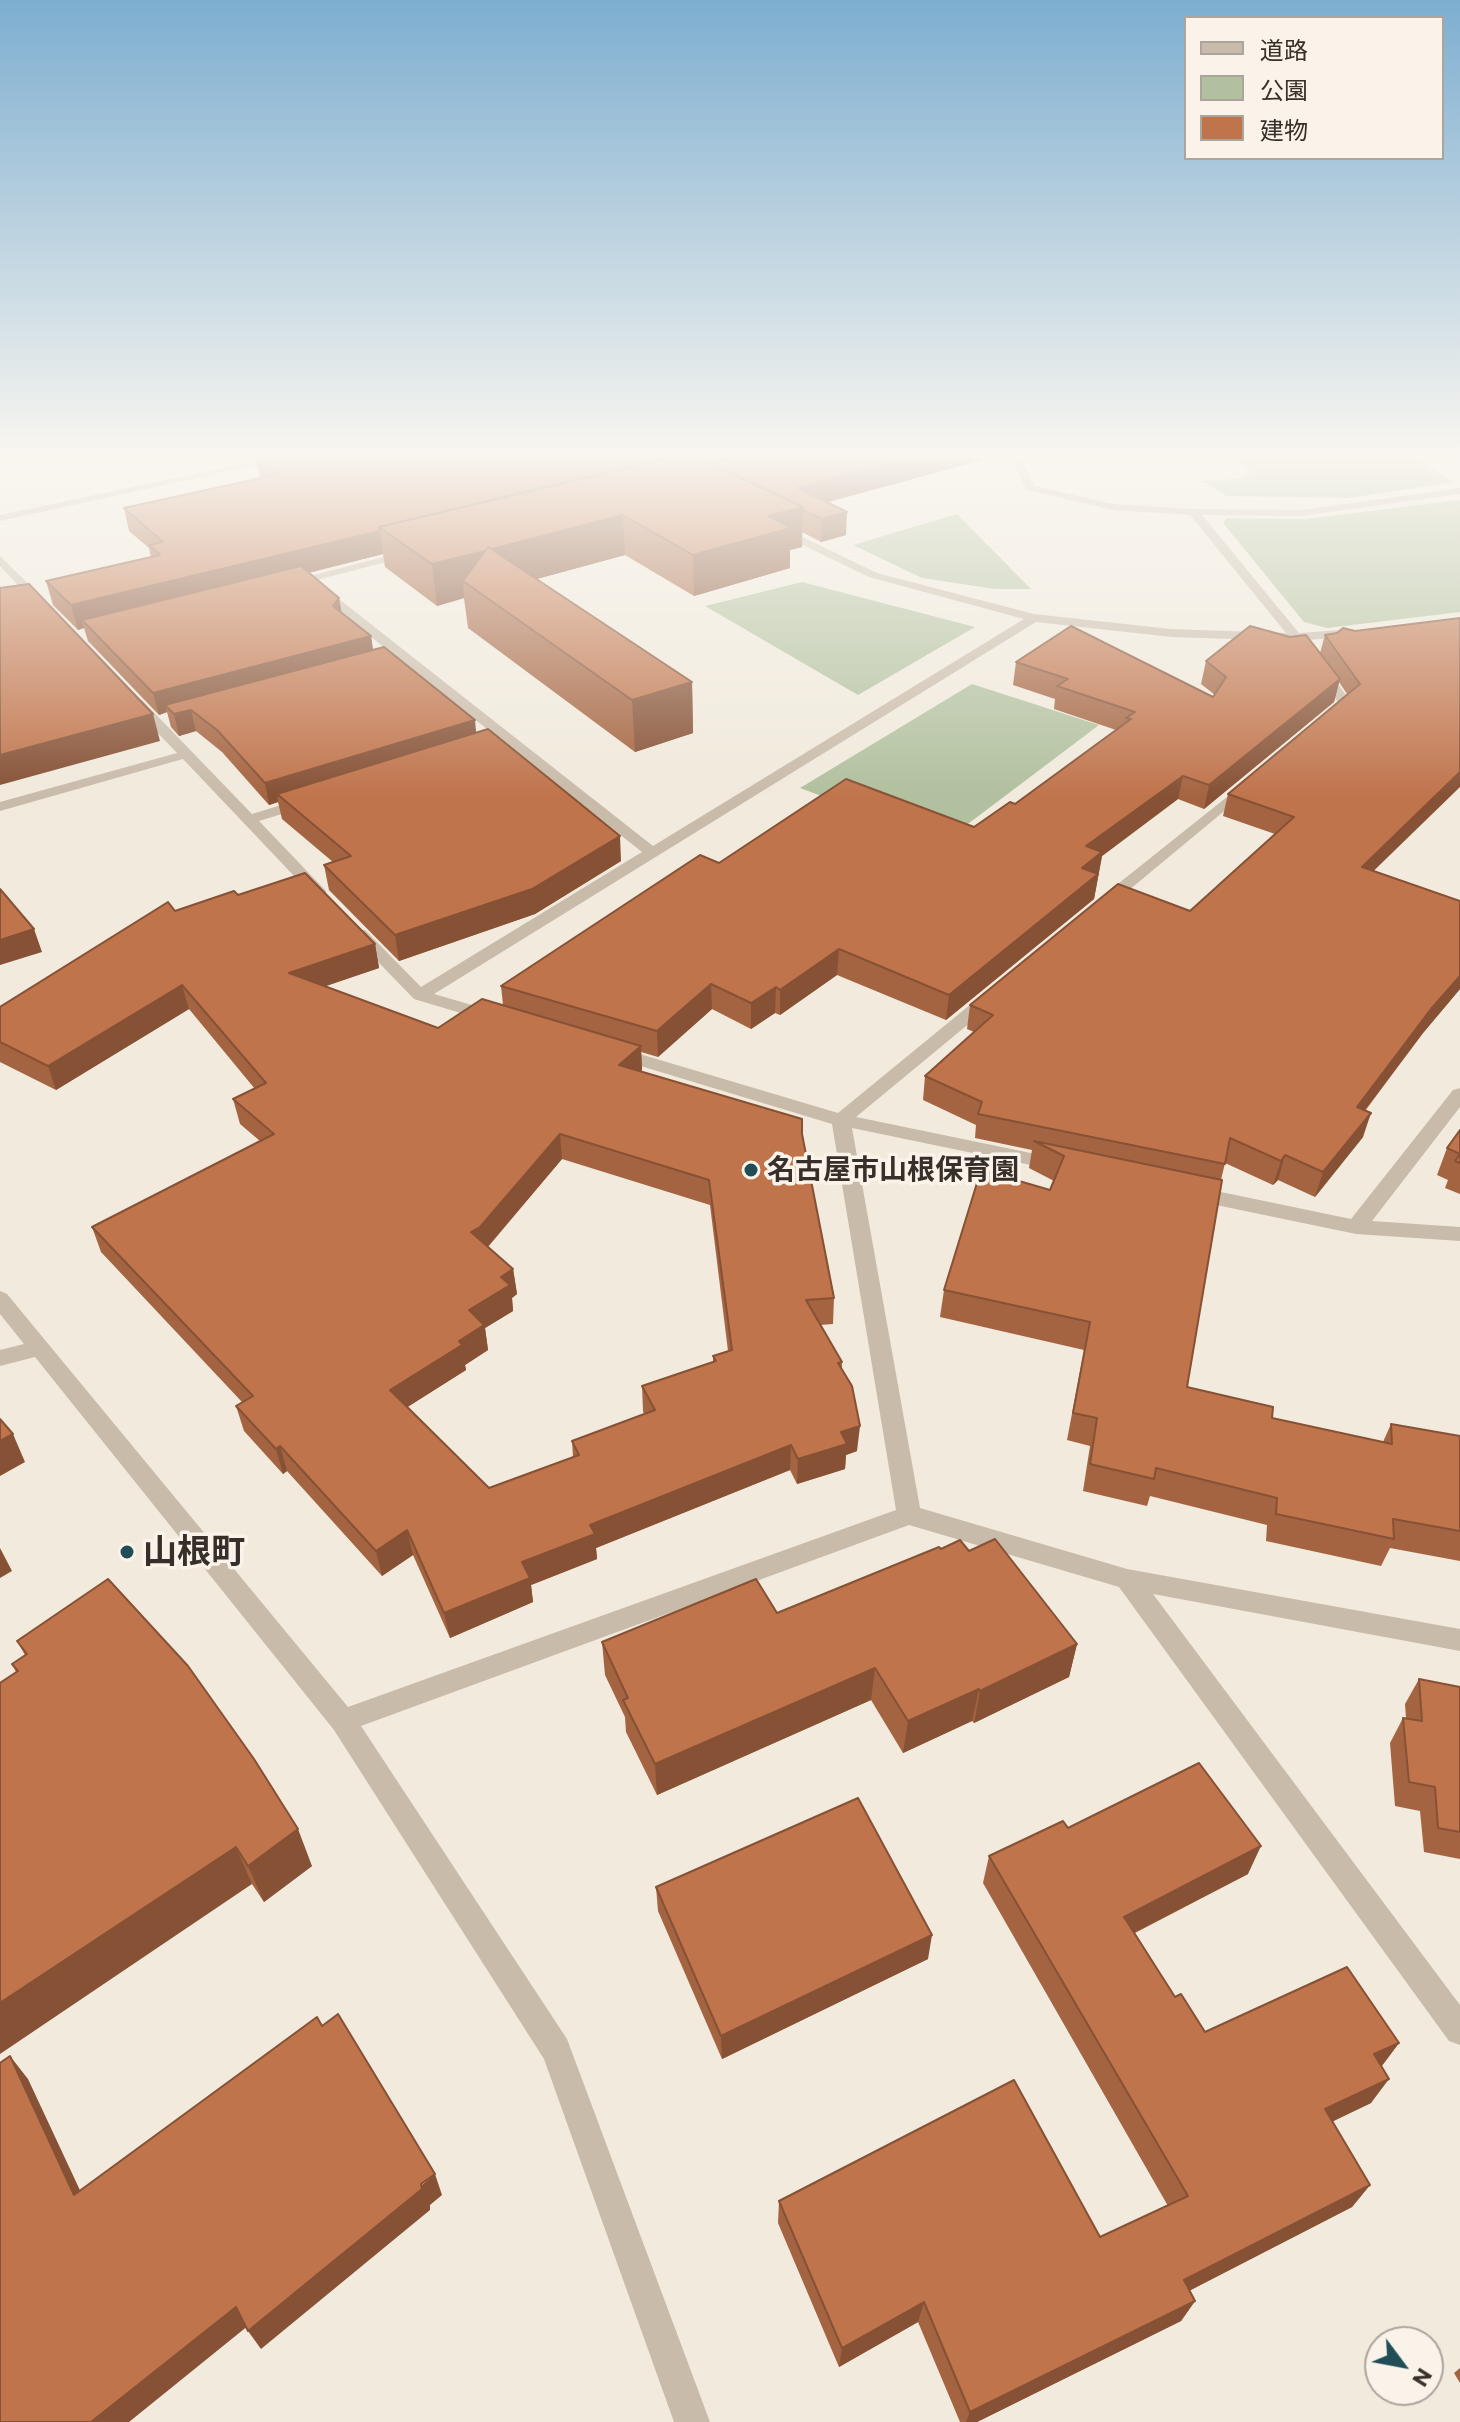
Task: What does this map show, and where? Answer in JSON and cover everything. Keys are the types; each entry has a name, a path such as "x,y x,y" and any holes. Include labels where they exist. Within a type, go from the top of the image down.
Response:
{"street":[{"path":"12,571 53,614"},
{"path":"278,586 339,571"},
{"path":"865,571 1034,618 1171,633 1296,637 1373,631"},
{"path":"1242,571 1345,703 1321,723"},
{"path":"307,579 501,742 654,854"},
{"path":"420,995 1034,618"},
{"path":"386,661 401,657"},
{"path":"125,691 164,721 187,754 247,820 420,995 510,1022"},
{"path":"0,807 187,754"},
{"path":"1087,917 1259,774"},
{"path":"247,820 320,798"},
{"path":"841,1120 1001,988"},
{"path":"601,1049 841,1120 1075,1168"},
{"path":"1356,1227 1460,1094"},
{"path":"841,1120 909,1515"},
{"path":"1169,1188 1356,1227 1460,1234"},
{"path":"0,1299 343,1721 556,2050 692,2422"},
{"path":"0,1358 38,1348"},
{"path":"343,1721 909,1515 1127,1579 1460,1640"},
{"path":"1127,1579 1460,2030"}],"green space":[{"path":"907,571 1013,571 1031,589 995,589 922,578"},
{"path":"1262,571 1460,571 1460,612 1327,628 1304,622"},
{"path":"802,582 975,627 858,695 705,606"},
{"path":"972,684 1099,725 944,842 800,788"}],"building":[{"path":"90,571 213,571 71,605 46,581"},
{"path":"281,571 307,571 339,598 333,606 371,636 153,693 82,620"},
{"path":"470,571 524,571 692,682 632,700 463,581"},
{"path":"29,584 153,714 0,755 0,588"},
{"path":"1460,618 1460,772 1362,867 1460,901 1460,976 1431,1009 1357,1107 1371,1113 1323,1172 1285,1155 1281,1161 1230,1138 1225,1164 978,1114 982,1102 925,1076 993,1015 970,1005 1118,884 1190,911 1294,817 1228,794 1360,684 1325,635 1337,633 1343,628 1355,631"},
{"path":"1071,626 1213,697 1226,677 1206,661 1250,626 1290,637 1306,635 1340,679 1209,785 1183,776 1086,846 1102,852 1082,868 1098,874 949,995 839,949 780,990 776,987 751,1003 711,984 657,1031 501,986 700,855 719,863 846,779 974,827 1010,802 1015,804 1131,719 1126,718 1135,712 1057,686 1068,679 1016,662"},
{"path":"384,647 475,720 265,783 217,730 191,710 174,714 165,705"},
{"path":"488,729 620,836 532,889 395,935 324,865 351,856 277,794"},
{"path":"305,873 375,944 289,973 438,1028 482,999 641,1046 619,1065 802,1119 802,1134 834,1298 806,1300 842,1362 838,1363 852,1386 860,1426 841,1432 847,1444 798,1459 791,1445 590,1525 595,1534 522,1562 530,1578 444,1613 407,1530 376,1551 280,1446 276,1449 236,1406 253,1396 92,1227 274,1134 233,1099 266,1083 182,985 48,1066 0,1042 0,1007 168,902 175,911 234,891 238,895","holes":["560,1134 709,1180 732,1350 713,1356 716,1361 642,1386 655,1410 572,1441 579,1455 489,1488 390,1390 462,1345 459,1341 484,1325 469,1310 510,1285 501,1277 513,1269 471,1232 480,1227"]},
{"path":"0,889 34,929 0,940"},
{"path":"1460,1130 1460,1154 1447,1148"},
{"path":"1034,1141 1222,1180 1187,1387 1273,1407 1272,1418 1392,1444 1391,1424 1460,1436 1460,1531 1393,1519 1394,1539 1276,1514 1277,1498 1156,1468 1154,1479 1090,1464 1097,1418 1073,1413 1090,1322 944,1290 981,1170 1050,1190 1064,1156"},
{"path":"0,1419 13,1434 0,1441"},
{"path":"995,1539 1077,1644 980,1691 908,1721 875,1668 655,1764 623,1700 628,1698 602,1642 756,1579 777,1613 939,1547 941,1549 960,1540 969,1551"},
{"path":"108,1579 188,1666 254,1759 298,1829 248,1866 236,1847 0,2003 0,1683 18,1671 12,1664 27,1654 17,1641"},
{"path":"1419,1679 1460,1687 1460,1832 1438,1828 1435,1787 1409,1782 1403,1718 1422,1721"},
{"path":"1199,1763 1261,1846 1124,1917 1175,1997 1181,1994 1205,2032 1347,1967 1399,2043 1374,2054 1389,2079 1325,2109 1370,2185 1184,2280 1195,2301 970,2412 924,2302 842,2348 779,2201 1014,2080 1100,2237 1188,2196 989,1856 1063,1821 1068,1828"},
{"path":"858,1798 932,1935 721,2036 656,1887"},
{"path":"338,2014 435,2174 421,2184 422,2189 248,2331 236,2307 91,2422 0,2422 0,2063 10,2056 74,2195 317,2017 322,2026"}],"place":[{"name":"名古屋市山根保育園","path":"751,1170"},
{"name":"山根町","path":"127,1552"}]}
